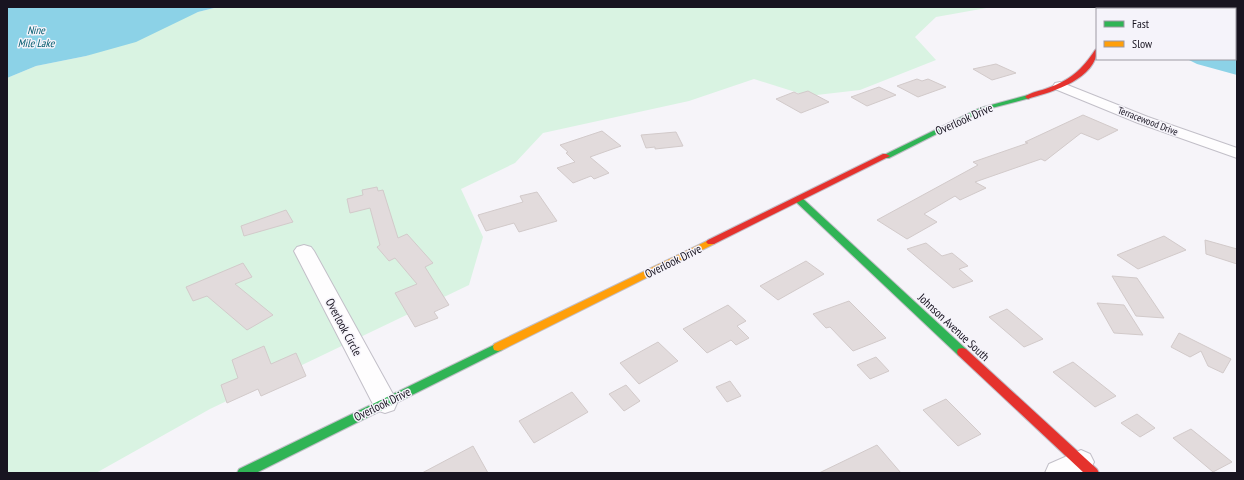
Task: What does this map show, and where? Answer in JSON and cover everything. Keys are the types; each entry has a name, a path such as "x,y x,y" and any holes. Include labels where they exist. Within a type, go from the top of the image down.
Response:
{"street":[{"name":"Overlook Drive","path":"244,473 982,109 1060,86 1085,71 1093,61 1096,53"},
{"name":"Terracewood Drive","path":"1060,86 1143,120 1237,153"},
{"name":"Johnson Avenue South","path":"798,199 1078,469"},
{"name":"Overlook Circle","path":"304,251 385,403"}],"green space":[{"path":"218,7 992,7 936,17 915,37 936,60 860,90 808,96 754,79 689,101 543,133 515,163 461,189 483,237 469,285 210,409 96,473 7,473 7,78 36,66 86,56 198,12"}],"water":[{"name":"Nine Mile Lake","path":"7,7 218,7 198,12 136,42 86,56 36,66 7,78"},
{"path":"1237,36 1237,75 1197,64 1189,60 1236,60"}],"building":[{"path":"996,64 1016,73 992,80 973,69"},
{"path":"917,79 922,81 928,79 946,87 918,97 897,86"},
{"path":"879,87 896,95 867,106 851,97"},
{"path":"808,91 829,102 801,113 776,99 794,92 798,94"},
{"path":"1083,115 1118,130 1098,140 1081,133 1045,161 1041,159 975,182 986,188 960,200 955,196 924,214 937,222 907,239 877,220 978,165 973,162 1028,143 1025,142"},
{"path":"602,131 621,146 590,157 609,173 594,179 591,176 573,183 557,168 575,162 566,153 568,152 560,145"},
{"path":"676,132 683,146 655,149 655,147 646,148 641,135"},
{"path":"377,187 378,191 383,190 398,238 407,234 433,263 425,267 449,305 434,312 438,318 415,327 395,293 417,284 395,258 389,261 377,247 380,245 370,208 350,213 347,199 363,195 362,190"},
{"path":"537,192 557,221 519,232 514,223 486,231 478,215 523,202 520,196"},
{"path":"286,210 293,222 244,236 241,226"},
{"path":"1164,236 1186,250 1138,269 1117,255"},
{"path":"1205,240 1237,249 1237,264 1206,254"},
{"path":"926,243 942,256 952,253 968,266 959,269 973,281 953,288 907,249"},
{"path":"806,261 824,274 778,300 760,286"},
{"path":"243,263 252,277 235,284 273,315 247,330 207,296 193,301 186,287"},
{"path":"1112,276 1137,278 1164,318 1136,316"},
{"path":"849,301 886,338 853,351 830,327 826,328 813,314"},
{"path":"1097,303 1124,305 1143,335 1114,333"},
{"path":"728,305 746,321 737,326 749,338 736,345 731,340 707,353 683,329"},
{"path":"1007,309 1043,339 1024,347 989,317"},
{"path":"1179,333 1231,359 1223,373 1208,366 1201,351 1190,357 1171,347"},
{"path":"658,342 678,361 639,384 620,363"},
{"path":"264,346 271,364 296,353 306,376 261,396 258,389 227,403 221,385 238,378 232,360"},
{"path":"876,357 889,371 870,379 857,365"},
{"path":"1073,362 1116,396 1095,407 1053,372"},
{"path":"730,381 741,396 727,402 716,387"},
{"path":"626,385 640,401 624,411 609,394"},
{"path":"572,392 588,412 534,443 519,421"},
{"path":"946,399 981,434 958,446 923,410"},
{"path":"1137,414 1155,428 1140,437 1121,423"},
{"path":"1191,429 1232,462 1213,472 1173,438"},
{"path":"877,445 901,473 819,473"},
{"path":"473,446 488,473 422,473"}],"traffic: fast":[{"path":"886,156 982,109 1028,97"},
{"path":"798,199 962,352"},
{"path":"243,473 498,347"}],"traffic: slow":[{"path":"498,347 711,242"}],"traffic: jam":[{"path":"1028,97 1068,82 1085,69 1096,53"},
{"path":"711,242 886,156"},
{"path":"962,352 1093,473"}]}
